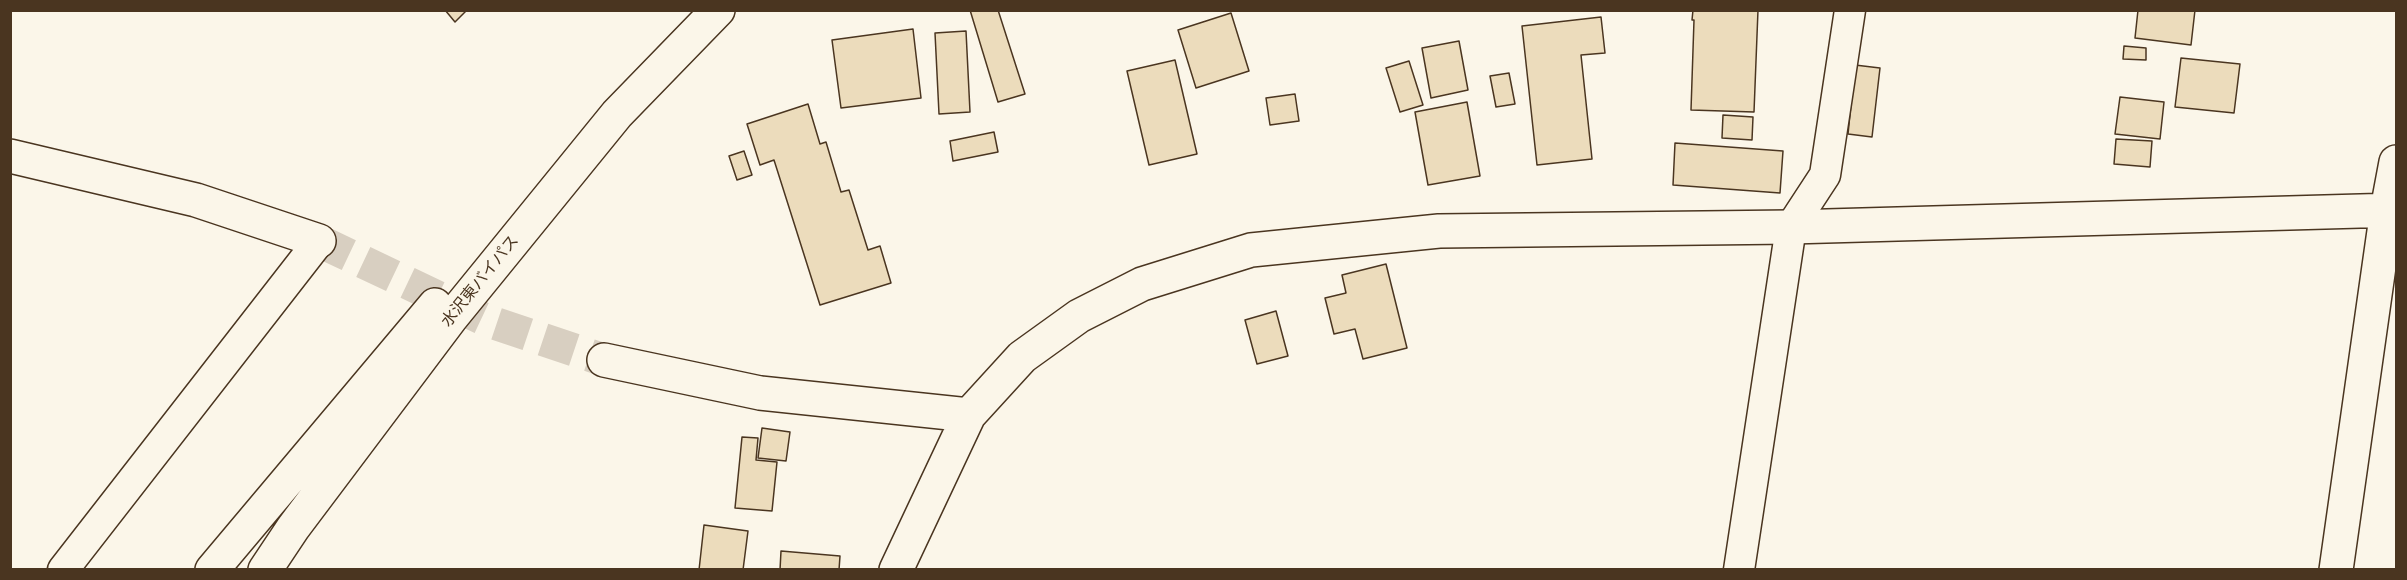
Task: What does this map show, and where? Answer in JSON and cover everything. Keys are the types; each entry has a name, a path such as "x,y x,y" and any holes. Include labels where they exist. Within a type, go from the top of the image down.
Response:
{"main road":[{"name":"水沢東バイパス","path":"265,570 293,528 451,318 617,114 718,10"},
{"path":"212,570 464,272 617,114"},
{"path":"10,156 196,200 319,241"},
{"path":"2336,570 2392,210 2397,162"},
{"path":"896,570 969,415 1022,357 1079,316 1142,284 1251,250 1439,231 1791,227 2392,210"},
{"path":"604,360 760,393 969,415"}],"street":[{"path":"1739,570 1791,227 1825,175 1850,10"},
{"path":"63,570 319,241"}],"building":[{"path":"445,10 467,10 455,22"},
{"path":"970,10 998,10 1025,94 998,102"},
{"path":"1693,10 1758,10 1754,112 1691,110"},
{"path":"2138,10 2195,10 2191,45 2135,38"},
{"path":"1231,13 1249,71 1196,88 1178,30"},
{"path":"1601,17 1605,53 1581,55 1592,159 1537,165 1522,26"},
{"path":"913,29 921,98 841,108 832,40"},
{"path":"966,31 970,112 939,114 935,33"},
{"path":"1459,41 1468,90 1431,98 1422,48"},
{"path":"2124,46 2146,48 2146,60 2123,59"},
{"path":"2181,58 2240,64 2234,113 2175,107"},
{"path":"1175,60 1197,154 1149,165 1127,71"},
{"path":"1409,61 1423,105 1400,112 1386,68"},
{"path":"1855,65 1880,68 1872,137 1848,134"},
{"path":"1509,73 1515,104 1496,107 1490,76"},
{"path":"1295,94 1299,121 1270,125 1266,98"},
{"path":"2120,97 2164,102 2160,139 2115,134"},
{"path":"1467,102 1480,176 1428,185 1415,112"},
{"path":"808,104 820,144 826,142 841,192 849,190 868,250 880,246 891,283 820,305 774,160 760,165 747,124"},
{"path":"1723,115 1753,117 1752,140 1722,138"},
{"path":"994,132 998,152 953,161 950,141"},
{"path":"2116,139 2152,141 2150,167 2114,164"},
{"path":"1675,143 1783,151 1780,193 1673,185"},
{"path":"744,151 752,175 737,180 729,156"},
{"path":"1386,264 1407,348 1363,359 1355,329 1334,334 1325,298 1346,293 1342,275"},
{"path":"1276,311 1288,356 1257,364 1245,320"},
{"path":"762,428 790,432 786,461 758,458"},
{"path":"742,437 758,438 756,460 777,462 772,511 735,508"},
{"path":"704,525 748,531 743,570 699,570"},
{"path":"781,551 840,556 839,570 780,570"}],"tunnel":[{"path":"319,241 488,321 604,360"}]}
